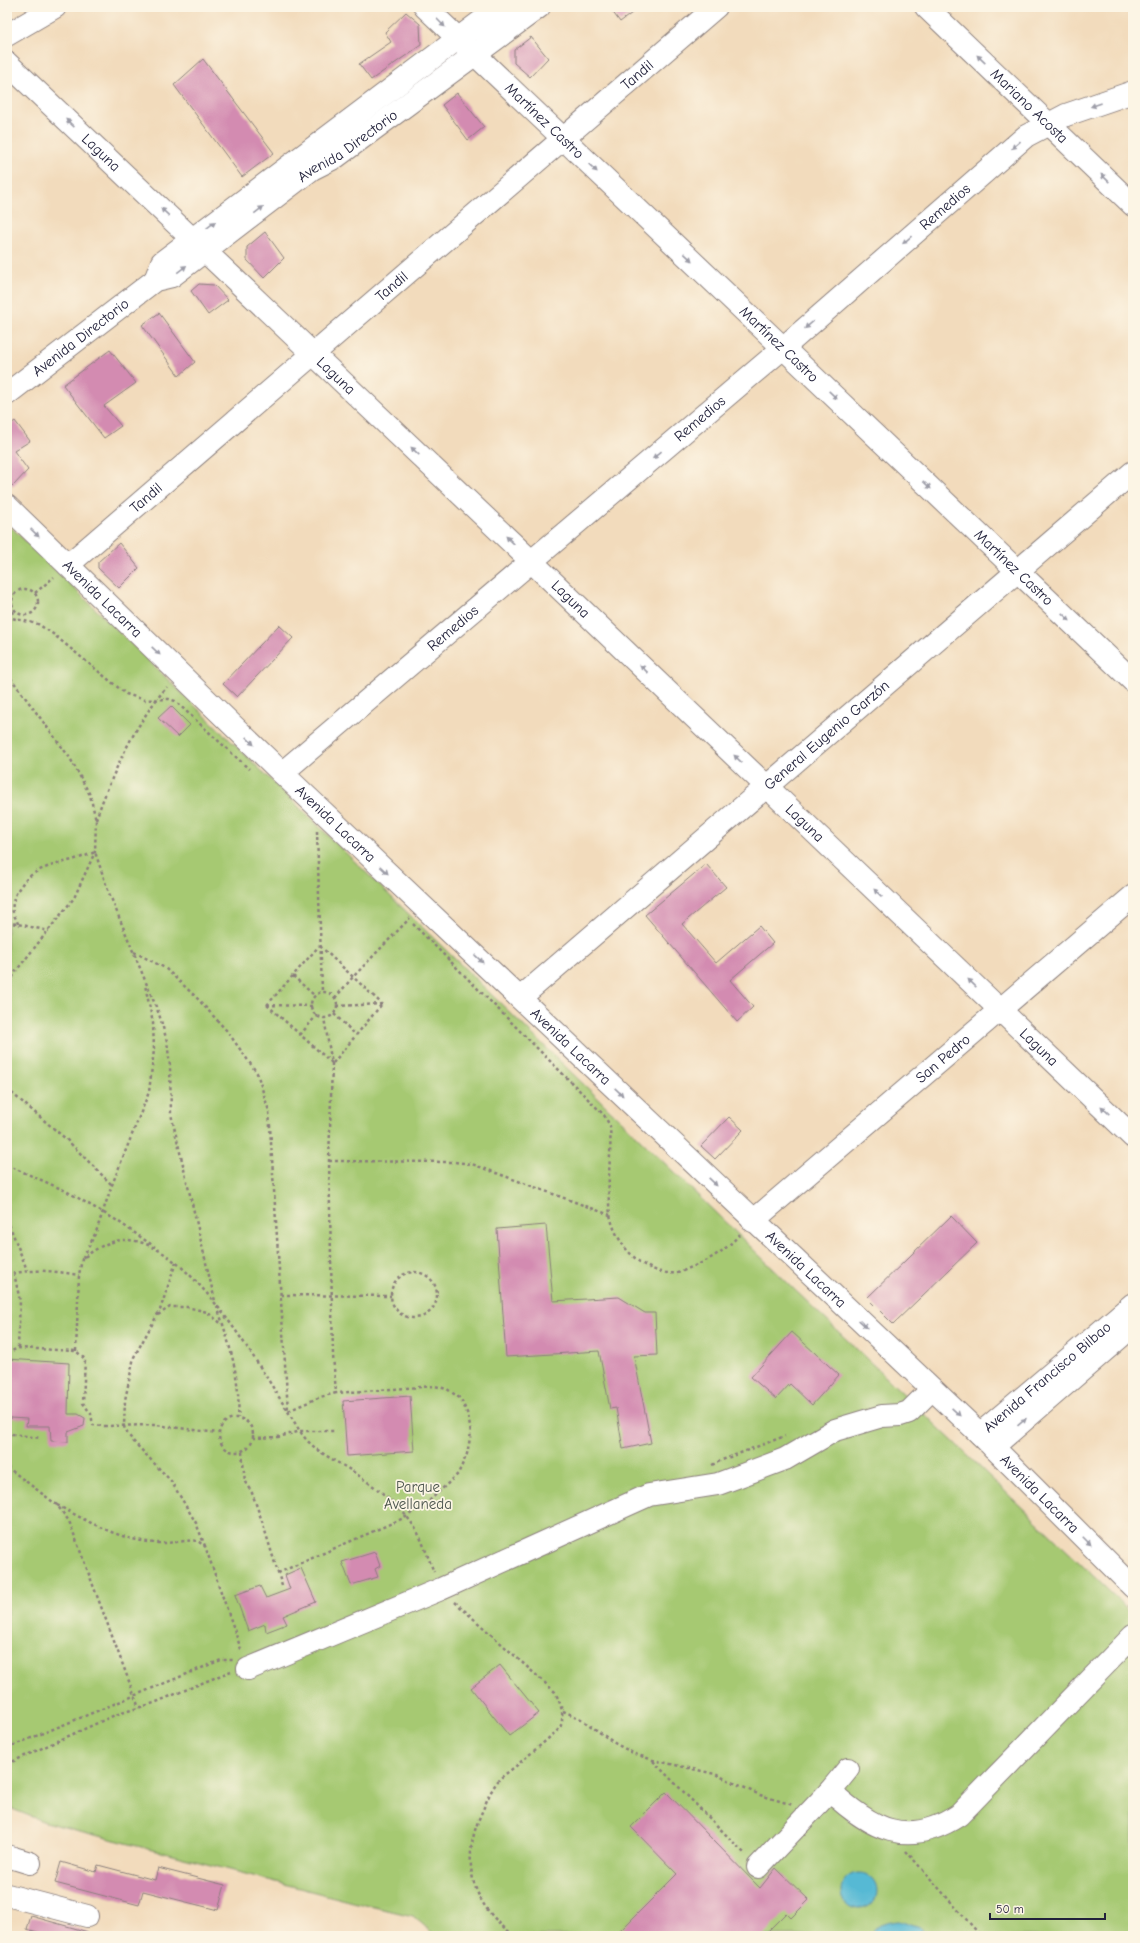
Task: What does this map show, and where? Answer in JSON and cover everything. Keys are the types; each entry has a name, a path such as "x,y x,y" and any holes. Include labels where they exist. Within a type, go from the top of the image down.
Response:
{"street":[{"path":"7,34 55,7"},
{"name":"Martínez Castro","path":"425,7 465,47 1018,570 1133,681"},
{"name":"Avenida Directorio","path":"7,394 155,280 162,262 199,245 312,169 336,157 465,47 500,7"},
{"path":"465,47 517,7"},
{"name":"Avenida Directorio","path":"199,245 465,47 539,7"},
{"name":"Tandil","path":"68,565 716,7"},
{"name":"Mariano Acosta","path":"926,7 1133,205"},
{"name":"Laguna","path":"7,63 313,353 1133,1137"},
{"name":"Remedios","path":"282,773 783,348 1026,136 1066,115 1133,92"},
{"name":"General Eugenio Garzón","path":"520,998 1133,472"},
{"name":"Avenida Lacarra","path":"7,506 314,803 415,913 520,998 932,1389 1133,1587"},
{"name":"San Pedro","path":"753,1220 1133,896"},
{"name":"Avenida Francisco Bilbao","path":"986,1441 1133,1304"},
{"name":"Avenida Francisco Bilbao","path":"986,1441 1133,1326"},
{"path":"247,1667 441,1589 649,1495 718,1484 785,1459 835,1430 882,1416 900,1415 909,1412 932,1389"},
{"path":"830,1791 850,1810 887,1829 916,1834 946,1824 959,1816 1133,1636"},
{"path":"758,1867 830,1791 848,1769"},
{"path":"7,1895 87,1916"}],"path":[{"path":"35,593 68,565"},
{"path":"27,589 35,593 38,604 34,612 27,615 16,610 13,606 13,598 18,591 27,589"},
{"path":"7,618 16,610"},
{"path":"7,618 38,624 126,694 145,700 169,699 175,701 255,774"},
{"path":"7,673 70,758 90,795 96,820 95,852 109,893 158,1014 166,1041 170,1066 170,1114 216,1302 236,1374 239,1391 238,1418"},
{"path":"96,820 102,802 133,737 156,700 179,673"},
{"path":"314,803 317,832 322,992"},
{"path":"311,827 323,837"},
{"path":"18,924 13,913 13,902 18,891 26,880 36,871 82,858 95,852"},
{"path":"7,988 16,971 74,898 95,852"},
{"path":"403,915 415,913"},
{"path":"335,998 353,977 415,913"},
{"path":"415,913 604,1116 610,1126 610,1215 617,1235 627,1251 641,1264 658,1271 677,1272 710,1260 729,1246 753,1220"},
{"path":"7,923 49,931"},
{"path":"267,1005 320,946"},
{"path":"320,946 382,1004"},
{"path":"134,952 165,968 196,997 227,1031 257,1073 268,1111 288,1411"},
{"path":"293,976 315,996"},
{"path":"76,1351 79,1275 82,1259 96,1232 112,1185 149,1092 154,1050 153,1023 144,977"},
{"path":"322,992 329,993 335,998 337,1006 334,1014 324,1018 317,1015 312,1006 315,996 322,992"},
{"path":"337,1006 382,1004"},
{"path":"332,1064 382,1004"},
{"path":"267,1005 312,1006"},
{"path":"267,1005 332,1064"},
{"path":"334,1014 356,1035"},
{"path":"300,1035 317,1015"},
{"path":"324,1018 332,1064 329,1161 336,1393"},
{"path":"7,1089 66,1139 112,1185"},
{"path":"329,1161 454,1162 472,1164 610,1215"},
{"path":"7,1165 66,1191 102,1212 176,1262 216,1302 305,1439 330,1460 369,1482 394,1503 415,1528 441,1589 555,1692 562,1711 563,1721 560,1728 498,1781 488,1797 477,1824 472,1842 470,1866 473,1882 482,1902 493,1917 515,1936"},
{"path":"7,1219 27,1270"},
{"path":"82,1259 92,1251 108,1243 123,1240 141,1242 158,1249"},
{"path":"176,1262 156,1316 134,1357 130,1370 125,1400 124,1426 125,1430 133,1441 171,1481 196,1523 247,1667"},
{"path":"7,1275 27,1270 49,1270 79,1275"},
{"path":"413,1272 420,1273 432,1281 437,1295 432,1310 418,1318 410,1318 396,1310 392,1303 391,1296 395,1282 406,1273 413,1272"},
{"path":"14,1273 20,1301 18,1348"},
{"path":"281,1296 391,1296"},
{"path":"156,1316 170,1307 187,1307 207,1312 223,1326"},
{"path":"7,1353 18,1348 76,1351 85,1359 83,1403 91,1414 93,1425 124,1426 156,1424 218,1433"},
{"path":"278,1573 406,1517 429,1501 458,1474 468,1454 471,1433 468,1415 461,1399 447,1389 435,1386 336,1393 320,1397 288,1411"},
{"path":"238,1418 247,1422 252,1429 253,1438 250,1446 242,1452 233,1453 225,1449 220,1442 218,1433 222,1424 229,1419 238,1418"},
{"path":"7,1430 12,1434 40,1438"},
{"path":"253,1438 278,1437 301,1431 334,1431"},
{"path":"242,1452 245,1482 252,1493 262,1521 282,1586"},
{"path":"7,1467 57,1505 128,1538 158,1543 175,1543 191,1540 198,1541 205,1546"},
{"path":"57,1505 69,1521 139,1708"},
{"path":"7,1748 221,1660 229,1659 247,1667"},
{"path":"562,1711 581,1719 622,1747 652,1760 715,1774 760,1795 813,1809"},
{"path":"652,1760 758,1867"},
{"path":"887,1829 981,1936"}],"green space":[{"name":"Parque Avellaneda","path":"7,523 796,1291 1133,1614 1133,1936 436,1936 413,1916 361,1904 45,1822 7,1807"}],"water":[{"path":"862,1873 872,1878 876,1884 876,1898 872,1904 866,1908 856,1909 846,1904 842,1898 841,1888 846,1878 852,1874"},
{"path":"899,1920 920,1927 930,1936 871,1936 873,1932 882,1924"}],"building":[{"path":"609,7 640,7 620,22"},
{"path":"406,12 420,24 421,45 371,80 359,64 391,42 385,32"},
{"path":"531,37 548,58 530,77 514,63 514,50"},
{"path":"203,59 274,153 242,177 174,85"},
{"path":"457,93 484,127 468,140 442,105"},
{"path":"265,232 284,258 264,278 247,260 247,247"},
{"path":"199,284 214,285 228,300 208,315 191,291"},
{"path":"159,313 195,362 179,376 142,325"},
{"path":"110,350 136,383 104,406 121,426 104,438 63,385"},
{"path":"15,421 30,441 14,451 28,470 13,486 7,480 7,427"},
{"path":"119,543 139,568 119,588 98,568 98,562"},
{"path":"279,625 293,638 237,697 223,684"},
{"path":"171,706 190,725 178,737 158,718"},
{"path":"706,864 726,887 682,924 716,963 759,926 773,943 730,980 753,1007 737,1022 645,915"},
{"path":"729,1117 743,1130 715,1159 701,1146"},
{"path":"951,1216 977,1243 893,1324 867,1298"},
{"path":"546,1225 553,1301 619,1297 645,1313 655,1313 657,1355 634,1356 651,1443 623,1449 616,1408 610,1409 599,1351 506,1357 497,1229"},
{"path":"792,1332 839,1375 812,1405 790,1384 776,1399 751,1377"},
{"path":"7,1359 69,1363 68,1414 78,1414 85,1418 84,1426 68,1432 68,1442 51,1441 50,1426 26,1426 27,1419 10,1418 7,1412"},
{"path":"410,1396 414,1451 347,1456 343,1401"},
{"path":"375,1552 380,1566 375,1569 378,1577 351,1585 342,1562"},
{"path":"301,1568 316,1602 283,1616 287,1624 266,1632 265,1624 248,1631 235,1595 260,1586 266,1598 290,1589 285,1575"},
{"path":"500,1665 539,1713 509,1736 471,1688"},
{"path":"666,1792 760,1888 776,1868 809,1900 791,1918 786,1913 763,1936 615,1936 677,1874 631,1827"},
{"path":"61,1862 96,1872 98,1865 155,1880 158,1868 225,1885 218,1910 143,1891 139,1905 55,1883"},
{"path":"31,1916 88,1932 88,1936 51,1936 27,1929"}]}
